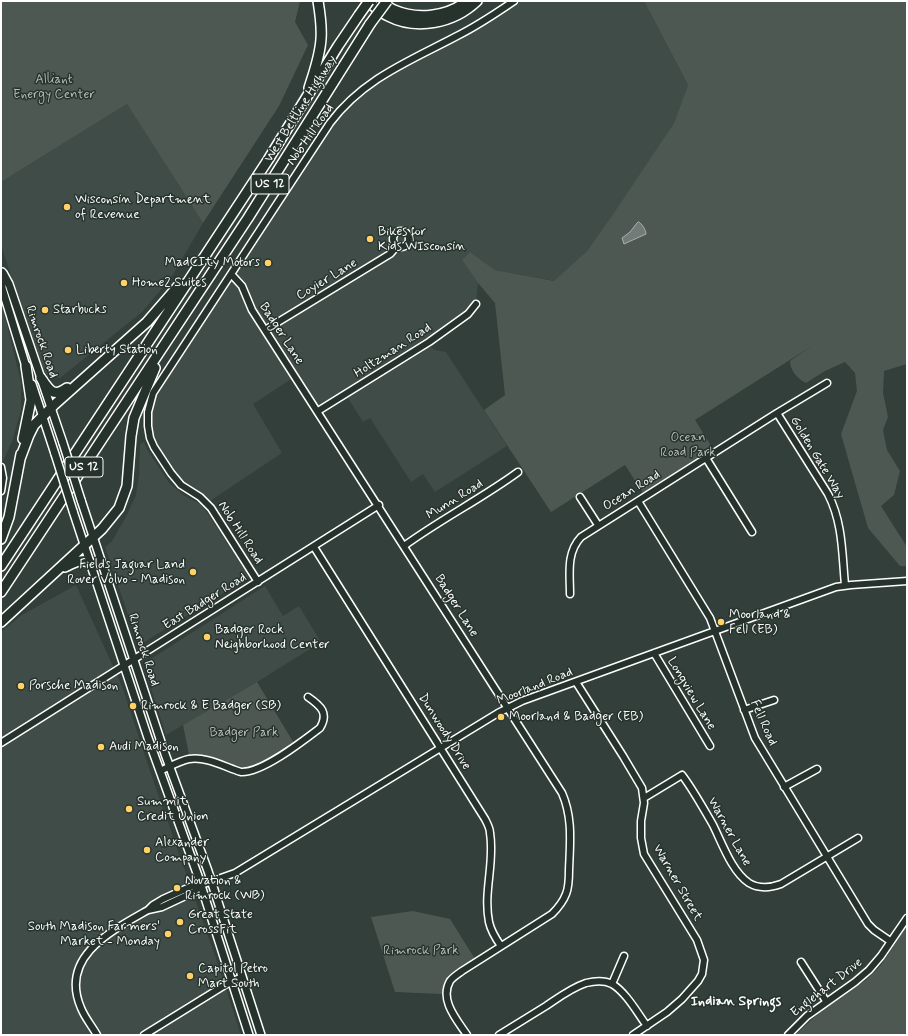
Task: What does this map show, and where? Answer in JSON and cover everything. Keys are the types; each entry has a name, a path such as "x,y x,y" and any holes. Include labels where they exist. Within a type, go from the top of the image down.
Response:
{"highway":[{"path":"304,103 318,58 321,38 318,1"},
{"path":"368,1 388,16 403,22 421,24 437,23 455,17 470,8 477,1"},
{"name":"West Beltline Highway","path":"1,566 248,192 338,46 368,1"},
{"path":"381,1 394,10 413,15 429,16 447,12 467,1"},
{"name":"West Beltline Highway","path":"1,592 167,342 280,168 351,53 387,1"},
{"path":"20,459 34,425 90,372 152,317 170,297 225,225"},
{"path":"1,622 94,537 114,514 124,496 127,486 134,418 145,389 167,342"},
{"path":"1,539 8,517 31,400 26,366"},
{"path":"41,378 50,390 57,393 61,392 90,372"},
{"path":"56,571 84,560 91,564"}],"main road":[{"name":"Rimrock Road","path":"2,270 9,284 41,378 133,660 169,767 211,882 261,1035"},
{"name":"Rimrock Road","path":"2,270 2,288 26,366 124,665 201,885 249,1035"}],"street":[{"name":"Nob Hill Road","path":"258,582 212,508 200,497 181,485 170,473 154,447 150,438 148,412 156,387 330,123 356,95 382,74 476,26 514,1"},
{"name":"Coyier Lane","path":"265,330 390,254 397,246"},
{"name":"Badger Lane","path":"231,274 242,286 252,310 379,505 562,793 568,811 571,834 567,892 563,900 552,914 462,971 451,980 446,990 446,997 450,1008 467,1035"},
{"path":"2,288 9,284"},
{"name":"Holtzman Road","path":"318,412 440,334 468,314 476,304"},
{"name":"Ocean Road","path":"570,594 570,558 581,537 777,413 827,384"},
{"name":"Golden Gate Way","path":"777,413 828,494 835,508 841,534 845,586"},
{"path":"706,458 752,532"},
{"path":"1,467 3,478 1,490"},
{"name":"Munn Road","path":"404,546 518,472"},
{"path":"580,497 598,525"},
{"name":"Fell Road","path":"638,501 710,618 755,738 868,924 890,941"},
{"name":"East Badger Road","path":"1,743 379,505"},
{"name":"Dunwoody Drive","path":"314,547 485,819 490,831 491,844 488,912 489,923 501,946"},
{"name":"Moorland Road","path":"97,1035 83,1012 79,1001 76,987 80,966 90,950 98,942 163,899 192,886 211,882 235,873 441,748 522,701 836,587 907,581"},
{"name":"Longview Lane","path":"654,653 710,746"},
{"name":"Warner Street","path":"576,682 636,776 642,788 644,798 641,821 641,838 644,854 698,940 704,958 702,974 691,989 667,1012 633,1035"},
{"path":"160,771 190,759 199,758 241,772 246,772 260,767 320,728 324,719 323,710 316,702 308,697"},
{"path":"744,710 774,700"},
{"path":"784,787 817,769"},
{"name":"Warner Lane","path":"644,798 682,775 704,809 737,872 747,882 760,887 769,888 782,884 827,857"},
{"path":"827,857 858,838"},
{"name":"Englehart Drive","path":"788,1035 807,1016 826,1001 855,982 869,970 881,956 907,918"},
{"path":"612,984 624,956"},
{"path":"801,962 826,1001"},
{"path":"144,1035 232,981 242,977"},
{"path":"499,1035 563,995 585,984 596,981 604,981 612,984 630,1002 647,1026"}],"shaded area":[{"path":"504,1 644,1 688,85 674,123 611,217 587,251 555,281 495,270 470,252 462,260 478,283 476,304 427,344 435,350 446,352 507,446 435,492 423,474 411,482 370,418 363,422 346,395 318,411 293,378 253,404 282,453 207,503 181,485 150,438 150,403 325,132 368,85 500,10"},
{"path":"127,104 203,223 171,278 142,312 60,378 43,373 1,245 1,182"},
{"path":"639,222 644,227 646,234 624,244 622,238"},
{"path":"1,300 21,382 21,410 12,442 1,465"},
{"path":"144,442 148,451 170,484 185,496 200,504 206,511 249,577 143,643 140,643 137,641 105,547 112,541 126,517 136,495 139,476 140,444"},
{"path":"76,585 122,686 241,1035 1,1035 1,632 22,615"},
{"path":"265,586 283,616 299,606 321,642 257,682 166,735 145,670 146,662"}],"green space":[{"name":"Alliant Energy Center","path":"1,1 300,1 295,22 308,45 279,106 203,223 127,104 1,182"},
{"name":"Ocean Road Park","path":"644,1 907,1 907,364 884,371 883,393 888,417 883,430 887,450 900,471 894,495 881,506 907,547 907,566 900,566 868,528 841,434 857,391 855,373 845,362 825,371 806,383 797,377 791,368 790,361 812,346 695,420 713,449 643,493 625,465 551,512 484,410 505,395 495,303 478,283 462,260 470,252 495,270 554,281 587,251 611,217 674,123 688,85","holes":["636,225 643,227 646,231 640,237 627,243 622,238"]},
{"name":"Badger Park","path":"257,682 295,745 246,772 190,759 183,725"},
{"name":"Rimrock Park","path":"413,911 450,919 475,959 458,969 450,977 446,982 442,994 395,992 371,917"},
{"path":"907,926 907,1035 796,1034 820,1012 866,980 881,965"}],"place":[{"name":"Wisconsin Department of Revenue","path":"67,207"},
{"name":"Bikes for Kids WIsconsin","path":"370,239"},
{"name":"MadCIty Motors","path":"268,263"},
{"name":"Home2 Suites","path":"124,283"},
{"name":"Starbucks","path":"45,310"},
{"name":"Liberty Station","path":"68,350"},
{"name":"Fields Jaguar Land Rover Volvo - Madison","path":"193,572"},
{"name":"Moorland & Fell (EB)","path":"721,622"},
{"name":"Badger Rock Neighborhood Center","path":"207,637"},
{"name":"Porsche Madison","path":"21,686"},
{"name":"Rimrock & E Badger (SB)","path":"133,706"},
{"name":"Moorland & Badger (EB)","path":"501,717"},
{"name":"Audi Madison","path":"101,747"},
{"name":"Summit Credit Union","path":"129,809"},
{"name":"Alexander Company","path":"147,850"},
{"name":"Novation & Rimrock (WB)","path":"177,888"},
{"name":"Great State CrossFit","path":"180,922"},
{"name":"South Madison Farmers' Market - Monday","path":"168,934"},
{"name":"Capitol Petro Mart South","path":"190,976"}],"district":[{"name":"Indian Springs","path":"736,1002"}]}
